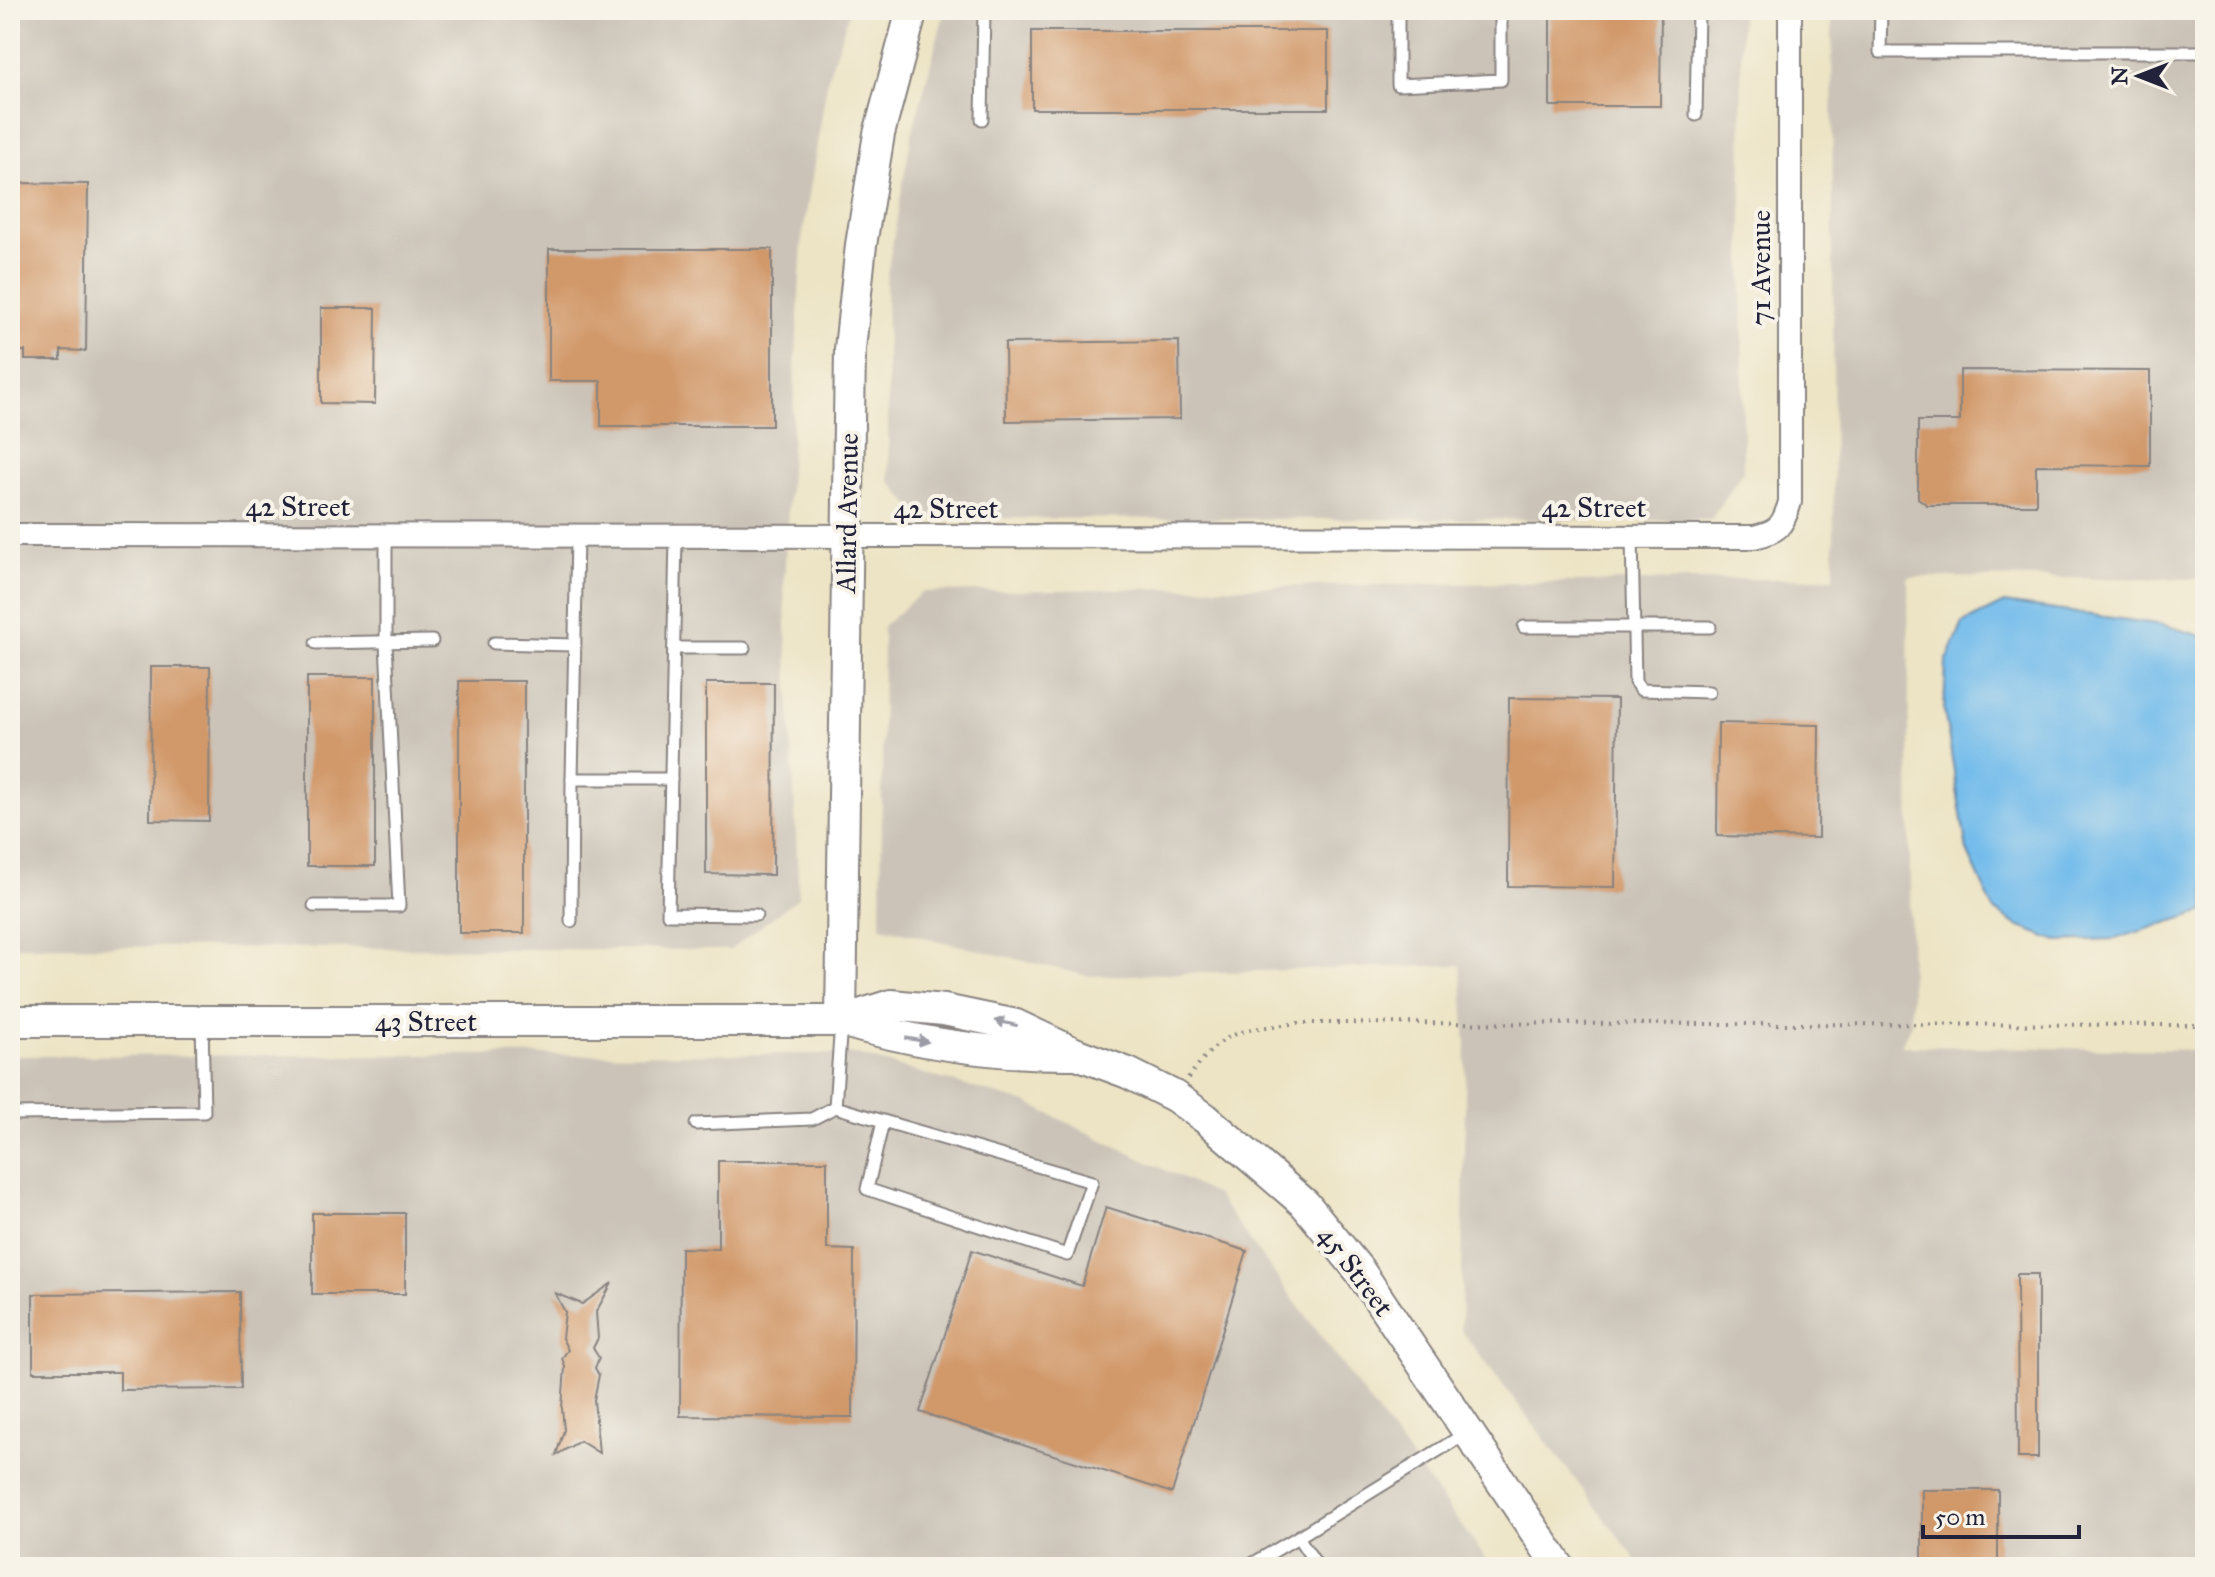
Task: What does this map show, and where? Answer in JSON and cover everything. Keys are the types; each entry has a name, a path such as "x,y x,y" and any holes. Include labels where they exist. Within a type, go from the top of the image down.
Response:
{"main road":[{"name":"Allard Avenue","path":"841,1021 850,349 861,245 879,134 912,10"},
{"name":"45 Street","path":"841,1021 891,1005 944,1010 1016,1025 1077,1054 1128,1073 1174,1096 1205,1118 1305,1204 1359,1270 1559,1567"},
{"name":"43 Street","path":"10,1021 841,1021"}],"street":[{"name":"71 Avenue","path":"1783,526 1790,502 1790,10"},
{"name":"42 Street","path":"10,535 1754,537 1772,534 1783,526"}],"lane":[{"path":"982,119 984,10"},
{"path":"1398,10 1398,85 1501,80 1501,10"},
{"path":"1696,115 1698,10"},
{"path":"1881,10 1880,52 2205,52"},
{"path":"314,906 399,906 386,643 386,536"},
{"path":"571,921 577,537"},
{"path":"676,537 668,914 756,915"},
{"path":"1632,537 1635,682 1641,690 1709,692"},
{"path":"1524,627 1710,627"},
{"path":"316,643 432,641"},
{"path":"494,643 573,645"},
{"path":"674,648 744,648"},
{"path":"572,779 671,779"},
{"path":"10,1114 204,1112 202,1021"},
{"path":"835,1107 841,1021"},
{"path":"696,1124 812,1119 835,1107 1092,1182 1067,1255 867,1189 883,1122"},
{"path":"1247,1567 1468,1431"},
{"path":"1298,1537 1318,1567"}],"path":[{"path":"1174,1096 1212,1046 1244,1030 1298,1023 2205,1025"}],"shaded area":[{"path":"10,10 850,10 828,77 802,239 784,584 799,897 730,950 10,946"},
{"path":"945,10 1741,10 1743,471 1711,520 921,518 889,480 886,280 911,138"},
{"path":"1832,10 2205,10 2205,579 1908,577 1911,1025 1901,1046 2205,1050 2205,1567 1642,1567 1461,1330 1466,1045 1461,965 1088,976 881,927 883,626 922,592 1834,578"},
{"path":"854,1054 1027,1103 1216,1195 1492,1567 10,1567 10,1056"}],"water":[{"path":"2004,603 2164,625 2205,637 2205,911 2115,939 2057,941 2020,927 1994,910 1967,851 1944,710 1946,663 1963,623"}],"building":[{"path":"1550,11 1661,11 1660,106 1550,106"},
{"path":"1032,31 1328,31 1328,109 1032,109"},
{"path":"18,183 88,184 86,351 61,350 61,360 25,360 25,351 15,351"},
{"path":"549,249 772,249 772,426 601,426 601,381 549,381"},
{"path":"321,308 376,308 375,404 321,403"},
{"path":"1179,341 1180,419 1006,421 1005,343"},
{"path":"1960,370 2150,371 2150,466 2036,465 2036,505 1927,505 1918,498 1918,421 1960,421"},
{"path":"151,667 210,667 209,821 150,820"},
{"path":"307,677 375,677 375,866 307,866"},
{"path":"459,681 524,681 524,933 459,933"},
{"path":"706,683 774,683 773,875 706,874"},
{"path":"1509,698 1617,699 1615,887 1508,886"},
{"path":"1718,723 1819,725 1818,838 1717,836"},
{"path":"718,1161 827,1161 827,1249 854,1250 853,1417 680,1416 681,1248 718,1249"},
{"path":"1106,1207 1247,1251 1172,1493 920,1412 972,1250 1082,1286"},
{"path":"312,1213 405,1213 405,1294 312,1294"},
{"path":"2017,1274 2038,1274 2038,1458 2018,1458"},
{"path":"612,1283 596,1312 598,1338 593,1348 599,1358 595,1368 599,1375 594,1400 599,1453 580,1441 556,1455 564,1430 565,1367 562,1358 568,1350 562,1338 565,1312 555,1293 582,1304"},
{"path":"240,1292 241,1389 120,1390 120,1372 33,1372 33,1294"},
{"path":"1922,1490 1998,1490 1998,1567 1922,1567"}]}
